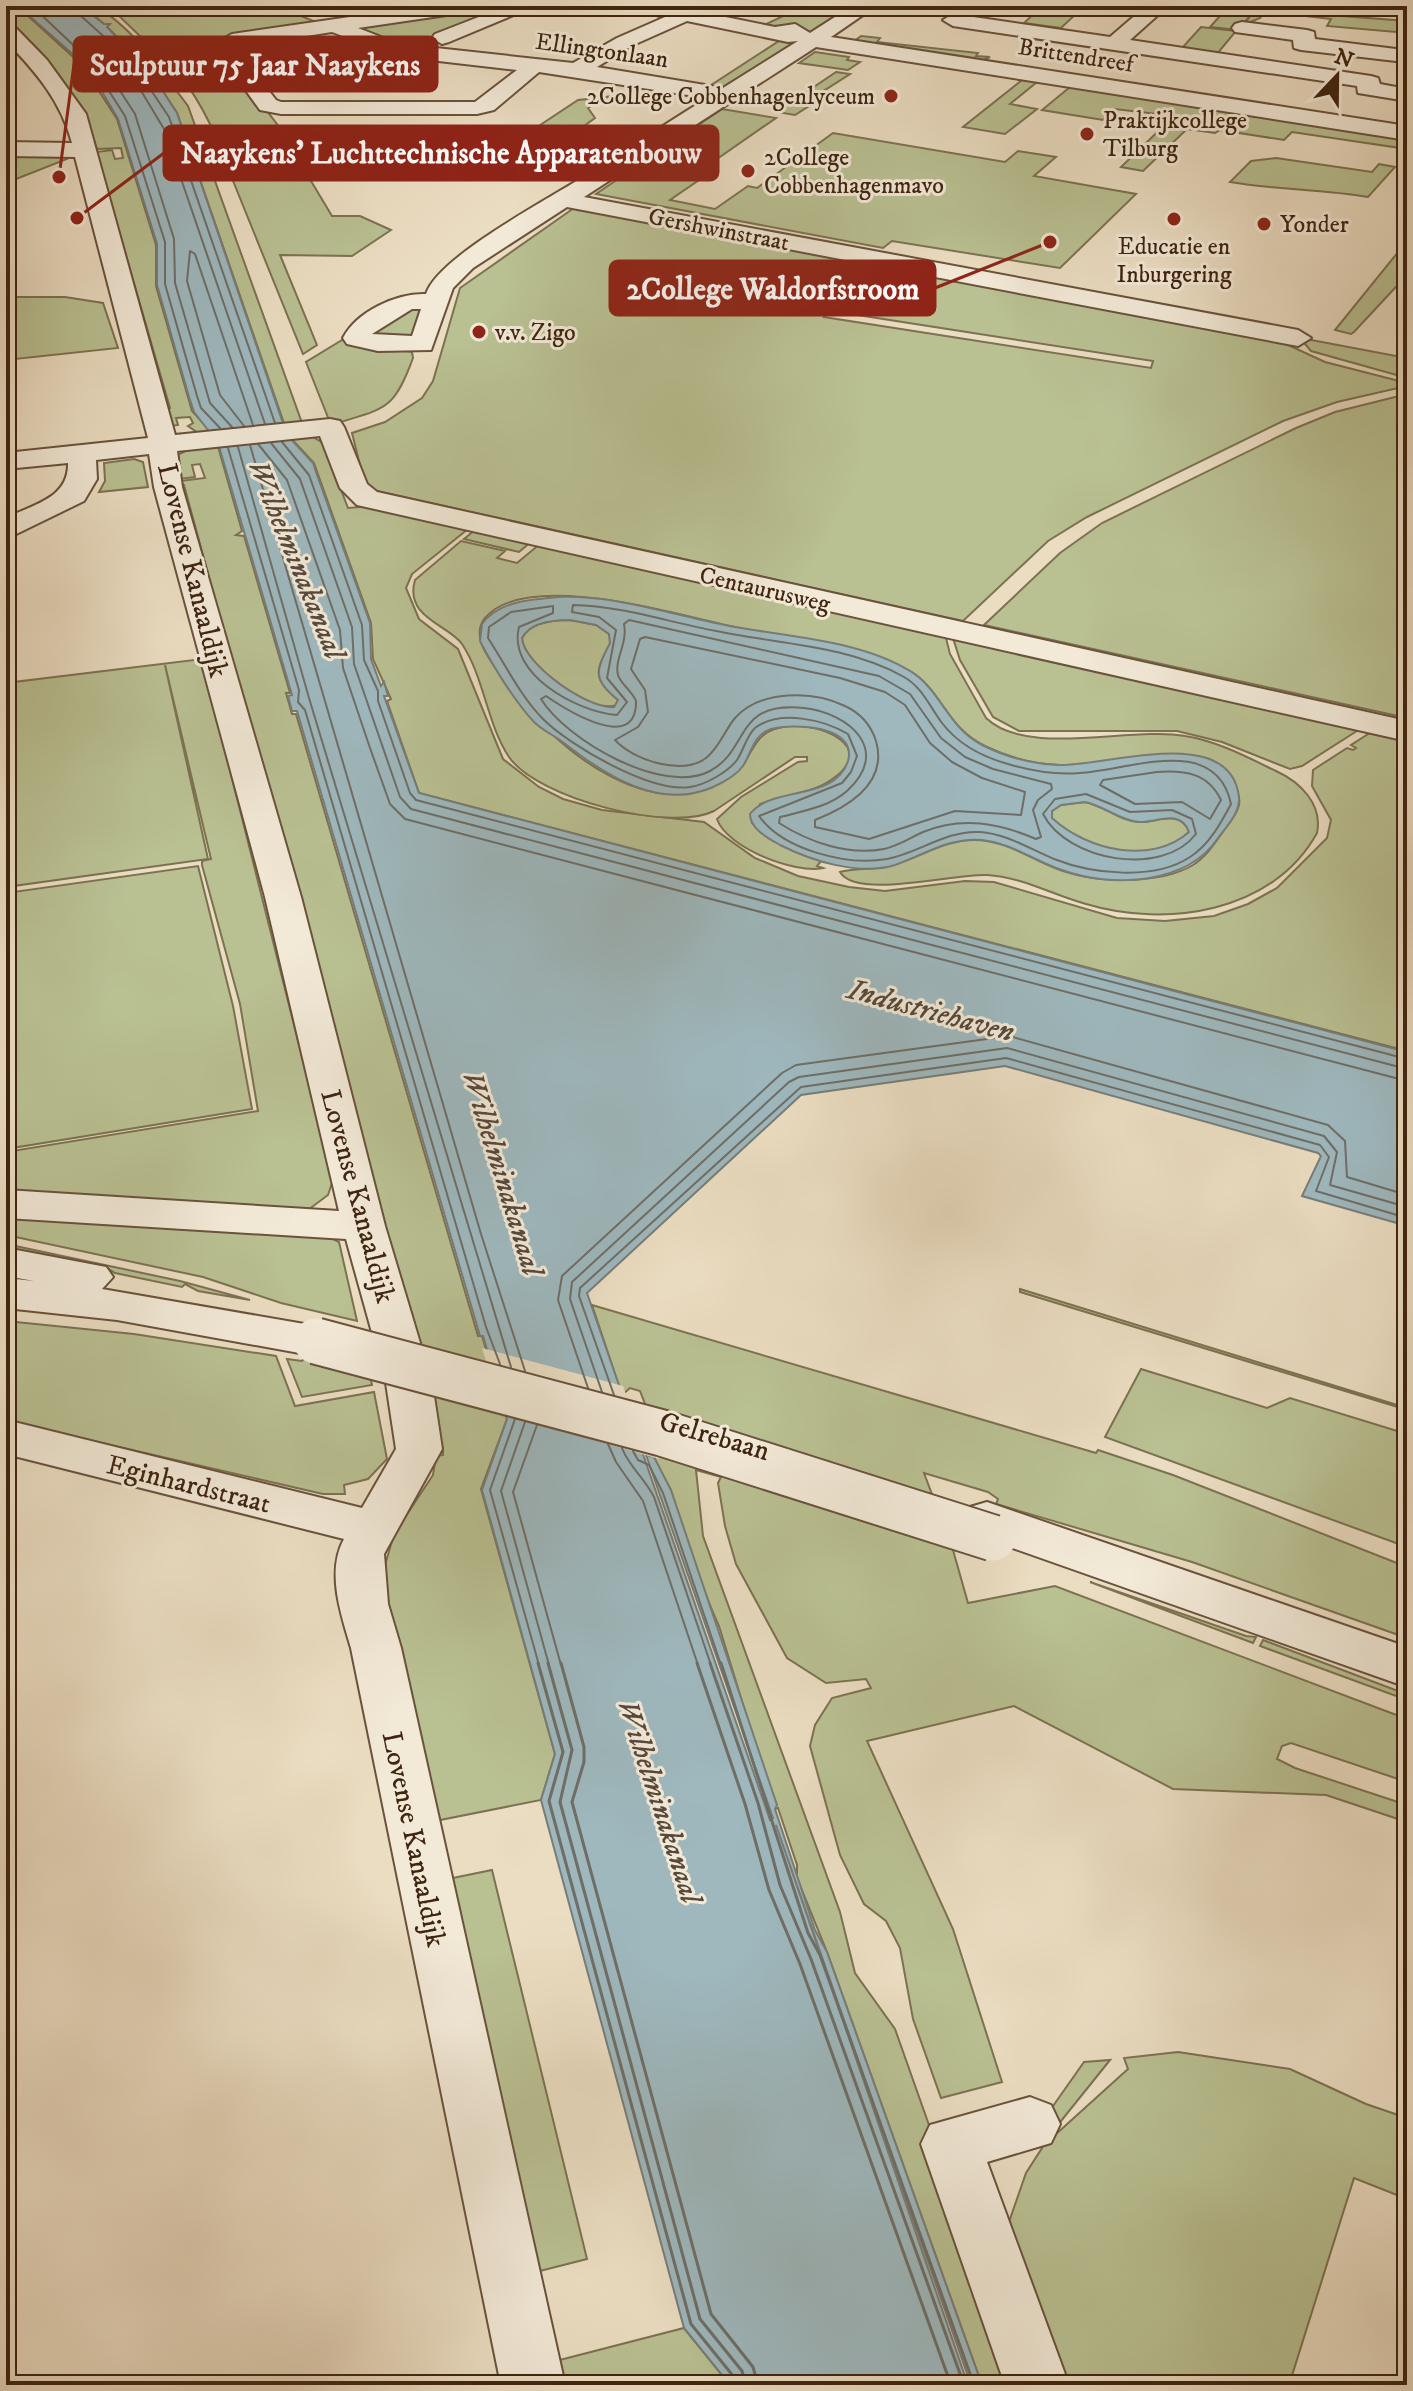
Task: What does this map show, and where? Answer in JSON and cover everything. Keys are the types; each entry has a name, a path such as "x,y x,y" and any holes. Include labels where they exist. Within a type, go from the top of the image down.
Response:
{"street":[{"path":"467,6 232,40 223,45 268,105 281,108 477,108 534,66"},
{"path":"422,53 444,37 525,6"},
{"path":"642,6 780,33"},
{"path":"435,302 441,286 464,263 866,6"},
{"path":"1115,43 1158,6"},
{"name":"Ellingtonlaan","path":"298,11 395,50 577,70 725,95"},
{"path":"577,70 624,42 685,15"},
{"path":"953,20 1115,43 1368,85 1407,95"},
{"path":"1242,28 1307,36 1301,44 1404,48"},
{"name":"Lovense Kanaaldijk","path":"6,29 55,82 75,114 164,447 162,459 168,487 283,897 364,1226 409,1383 419,1449 401,1487 360,1554 363,1604 376,1648 533,2385"},
{"name":"Brittendreef","path":"809,40 1407,133"},
{"path":"1334,122 1404,48"},
{"path":"6,149 83,150"},
{"path":"465,160 531,161 605,174"},
{"name":"Gershwinstraat","path":"565,200 1298,338"},
{"name":"Centaurusweg","path":"6,461 164,447 330,427 354,488 367,499 1407,731"},
{"path":"6,530 74,495 83,479 82,455"},
{"path":"6,1204 364,1226"},
{"name":"Gelrebaan","path":"6,1262 99,1278 313,1334 662,1433 990,1529 1407,1667"},
{"name":"Gelrebaan","path":"6,1293 117,1305 313,1334"},
{"name":"Eginhardstraat","path":"6,1437 373,1529"},
{"name":"Gelrebaan","path":"990,1529 1407,1684"},
{"path":"1030,2124 951,2144 1037,2385"}],"green space":[{"path":"6,6 17,6 82,65 117,119 156,245 156,286 192,411 215,436 201,435 188,426 193,423 190,417 176,418 178,425 171,426 166,409 170,408 96,152 112,150 115,159 123,158 121,148 97,149 72,94 36,48 6,20"},
{"path":"82,6 106,13 127,30 140,43 133,45 141,44 188,106 302,423 286,429 177,113 145,64 106,26 110,24 104,24"},
{"path":"103,6 276,6 326,26 214,41 286,136 525,135 578,100 641,93 588,108 595,118 580,129 643,139 624,151 567,141 554,149 613,160 598,170 535,157 224,157 203,111 174,67 152,41 146,42 113,10"},
{"path":"474,6 518,6 439,35 422,49 351,25"},
{"path":"804,6 856,6 810,34 758,28"},
{"path":"1229,6 1271,6 1260,18 1250,22 1256,23 1253,27 1243,26 1254,11 1238,30 1210,27"},
{"path":"1277,6 1318,6 1315,10 1330,12 1329,15 1407,21 1407,33 1327,26 1331,19 1272,12"},
{"path":"1040,8 1078,12 1061,28 1024,23"},
{"path":"1201,27 1236,31 1217,54 1182,48"},
{"path":"861,36 880,38 877,42 990,57 979,62 853,42"},
{"path":"785,37 803,38 726,89 705,89"},
{"path":"815,52 849,57 847,60 860,62 848,70 799,63"},
{"path":"949,68 1407,134 1407,149 1292,132 1284,140 1220,130 1215,133 1187,129 1143,171 1121,167 1174,116 1115,109 1103,120 1042,110 1070,87 1037,82 1010,104 1037,109 1005,134 963,127 1022,80"},
{"path":"836,72 850,74 811,99 809,106 795,115 777,112"},
{"path":"722,109 776,118 694,175 702,178 670,200 715,209 748,186 757,188 833,133 1005,162 1018,151 1056,157 1034,176 1136,194 1060,268 892,241 883,248 596,194"},
{"path":"6,153 66,154 67,159 6,183"},
{"path":"1276,158 1372,172 1379,164 1395,167 1368,197 1230,182 1251,161"},
{"path":"225,161 299,161 332,216 360,216 391,230 352,256 280,255 317,345 303,354"},
{"path":"574,208 876,266 824,317 1151,368 1153,361 845,313 877,284 891,284 903,271 933,277 961,275 1286,344 1325,362 1407,383 1407,386 1337,402 1283,421 1087,517 1048,541 963,621 372,490 365,485 352,433 385,422 422,398 433,381 460,288"},
{"path":"1407,241 1407,275 1354,332 1335,330"},
{"path":"6,297 65,297 103,303 118,348 6,360"},
{"path":"425,305 415,340 370,337 368,329 403,306"},
{"path":"1306,339 1407,358 1407,378 1311,351 1305,344"},
{"path":"342,340 412,352 413,358 399,389 384,406 331,425 306,362"},
{"path":"1407,394 1407,718 984,625 1060,553 1102,523 1296,428 1335,412"},
{"path":"288,435 311,436 323,443 348,508 373,506 468,529 412,574 406,588 419,619 458,649 503,759 539,787 563,799 602,810 704,822 755,858 798,876 885,891 965,881 994,882 1117,918 1165,921 1214,916 1248,904 1277,888 1327,838 1331,820 1312,786 1313,770 1347,748 1353,750 1356,748 1351,745 1373,731 1407,735 1407,1051 419,793 387,701 391,699 373,659 371,623 314,463"},
{"path":"217,443 242,531 236,535 244,536 290,693 286,693 292,714 296,714 478,1336 482,1336 507,1419 481,1489 555,1754 541,1800 430,1822 379,1586 394,1534 433,1475 436,1456 443,1455 443,1449 429,1400 423,1400 401,1320 407,1319 281,848 276,848 274,839 279,837 184,485 180,481 205,478 200,464 192,465 195,477 179,479 173,457 198,445"},
{"path":"134,459 143,462 148,487 99,492 105,481 104,463"},
{"path":"475,530 532,541 519,552 464,539"},
{"path":"461,541 505,551 497,558 517,563 541,543 945,634 950,654 986,718 1004,730 1053,739 1162,734 1209,742 1243,755 1293,781 1313,804 1318,822 1317,833 1298,860 1274,881 1246,897 1215,908 1183,913 1117,911 1000,876 973,875 886,885 850,880 840,872 884,867 951,843 974,840 998,843 1078,875 1111,880 1163,876 1193,865 1207,853 1235,815 1239,798 1225,771 1215,762 1202,757 1171,755 1060,765 1032,762 1005,754 987,747 961,729 920,678 889,661 848,648 609,600 571,596 536,597 506,603 485,618 481,626 482,644 497,669 527,708 577,755 606,774 636,787 668,794 699,791 729,778 766,733 790,726 830,733 848,748 849,758 844,768 831,780 805,792 760,804 752,823 768,838 822,860 817,866 823,868 796,867 763,857 734,840 717,819 741,797 798,762 807,761 807,757 795,757 714,811 694,817 667,818 637,814 575,798 524,772 509,757 495,730 476,671 462,644 422,612 416,603 413,593 415,580"},
{"path":"570,620 596,625 609,634 611,643 601,661 599,674 604,686 618,700 617,705 606,706 576,695 546,673 525,649 522,638 530,628 549,621"},
{"path":"953,638 1360,729 1302,766 1290,769 1222,742 1177,731 1019,731 993,717 960,660"},
{"path":"202,659 333,1180 328,1195 308,1210 6,1198 6,1152 258,1111 240,1004 202,865 202,861 211,859 165,665 208,859 6,887 6,683"},
{"path":"1085,802 1132,821 1180,820 1189,832 1174,843 1157,849 1120,850 1101,846 1066,830 1052,819 1052,811 1061,805"},
{"path":"198,866 233,1006 252,1109 6,1149 6,893"},
{"path":"6,1213 327,1236 339,1242 357,1321 281,1303 203,1277 6,1235"},
{"path":"6,1244 180,1281 250,1300 198,1291 185,1284 182,1287 115,1273 105,1267 6,1251"},
{"path":"1020,1289 1407,1408 1407,1410 1020,1292"},
{"path":"592,1305 1096,1453 1098,1450 1173,1475 1407,1567 1407,1638 1192,1562 996,1504 998,1499 988,1492 924,1473 953,1550 968,1603 1055,1586 1407,1719 1407,1782 1291,1743 1282,1746 1277,1759 1295,1768 1407,1805 1407,1822 1326,1795 1173,1789 1014,1706 867,1741 953,1929 1002,2082 941,2098 913,2019 900,1948 886,1921 864,1904 840,1855 810,1746 815,1725 832,1698 871,1688 866,1679 826,1683 787,1658 736,1564 725,1526 718,1483 721,1477 696,1470 703,1536 840,1912 855,1973 895,2029 1021,2385 982,2385 827,1952 797,1878 797,1865 778,1808 775,1809 719,1626 654,1457 660,1443 640,1391 630,1388 622,1395"},
{"path":"6,1321 134,1334 276,1356 295,1406 374,1392 387,1459 368,1479 344,1485 345,1494 323,1494 6,1421"},
{"path":"306,1357 370,1374 372,1385 302,1397 287,1359 302,1361"},
{"path":"1141,1369 1267,1408 1290,1398 1407,1434 1407,1547 1105,1437"},
{"path":"1090,1582 1246,1636 1256,1637 1253,1643"},
{"path":"1263,1640 1406,1694 1407,1700 1260,1646"},
{"path":"492,1870 587,2259 532,2273 443,1880"},
{"path":"1178,2052 1290,2069 1366,2104 1407,2118 1407,2199 1354,2178 1289,2385 1045,2385 1006,2235 1026,2173 1044,2145 1128,2069 1124,2058"},
{"path":"1110,2060 1053,2131 1046,2116 1084,2062"},
{"path":"684,2328 730,2385 558,2385 552,2362"}],"water":[{"path":"18,6 81,6 104,24 110,24 107,27 151,73 177,113 287,435 313,463 370,623 371,659 381,686 384,682 388,696 384,696 419,793 1407,1052 1407,1226 1302,1196 1321,1156 1318,1153 1005,1066 801,1095 587,1293 770,1820 773,1818 646,1455 654,1457 671,1490 777,1805 775,1809 815,1930 827,1952 982,2385 971,2385 776,1825 968,2385 730,2385 684,2328 541,1800 555,1754 482,1490 507,1419 297,711 292,711 288,696 292,695 218,443 194,412 189,397 157,285 157,244 118,119 77,58"},
{"path":"579,597 621,602 867,652 890,660 921,679 970,738 991,749 1028,761 1058,765 1134,756 1191,755 1214,761 1231,775 1239,798 1237,809 1204,854 1168,874 1147,878 1125,880 1082,876 1003,845 982,840 948,844 881,868 851,868 821,861 765,836 756,829 750,814 773,799 817,788 841,774 848,761 848,749 843,740 821,729 793,726 771,729 760,735 737,773 717,785 693,793 673,795 653,792 615,777 534,722 505,683 480,641 482,624 497,610 527,600","holes":["570,620 596,625 609,634 610,643 601,661 599,674 604,686 618,700 614,707 603,706 574,693 545,672 525,649 522,638 530,628 549,621","1085,802 1131,821 1180,820 1189,832 1174,842 1139,851 1101,846 1083,839 1052,818 1052,811 1061,805"]}],"pier":[{"path":"482,1348 623,1386 646,1451 656,1454 659,1459 502,1413"}],"place":[{"name":"2College Cobbenhagenlyceum","path":"891,96"},
{"name":"Praktijkcollege Tilburg","path":"1087,134"},
{"name":"2College Cobbenhagenmavo","path":"748,171"},
{"name":"Sculptuur 75 Jaar Naaykens","path":"59,177"},
{"name":"Naaykens' Luchttechnische Apparatenbouw","path":"77,218"},
{"name":"Educatie en Inburgering","path":"1174,219"},
{"name":"Yonder","path":"1264,224"},
{"name":"2College Waldorfstroom","path":"1050,242"},
{"name":"v.v. Zigo","path":"479,332"}],"water label":[{"name":"Wilhelminakanaal","path":"297,559"},
{"name":"Industriehaven","path":"931,1010"},
{"name":"Wilhelminakanaal","path":"503,1173"},
{"name":"Wilhelminakanaal","path":"660,1801"}]}
